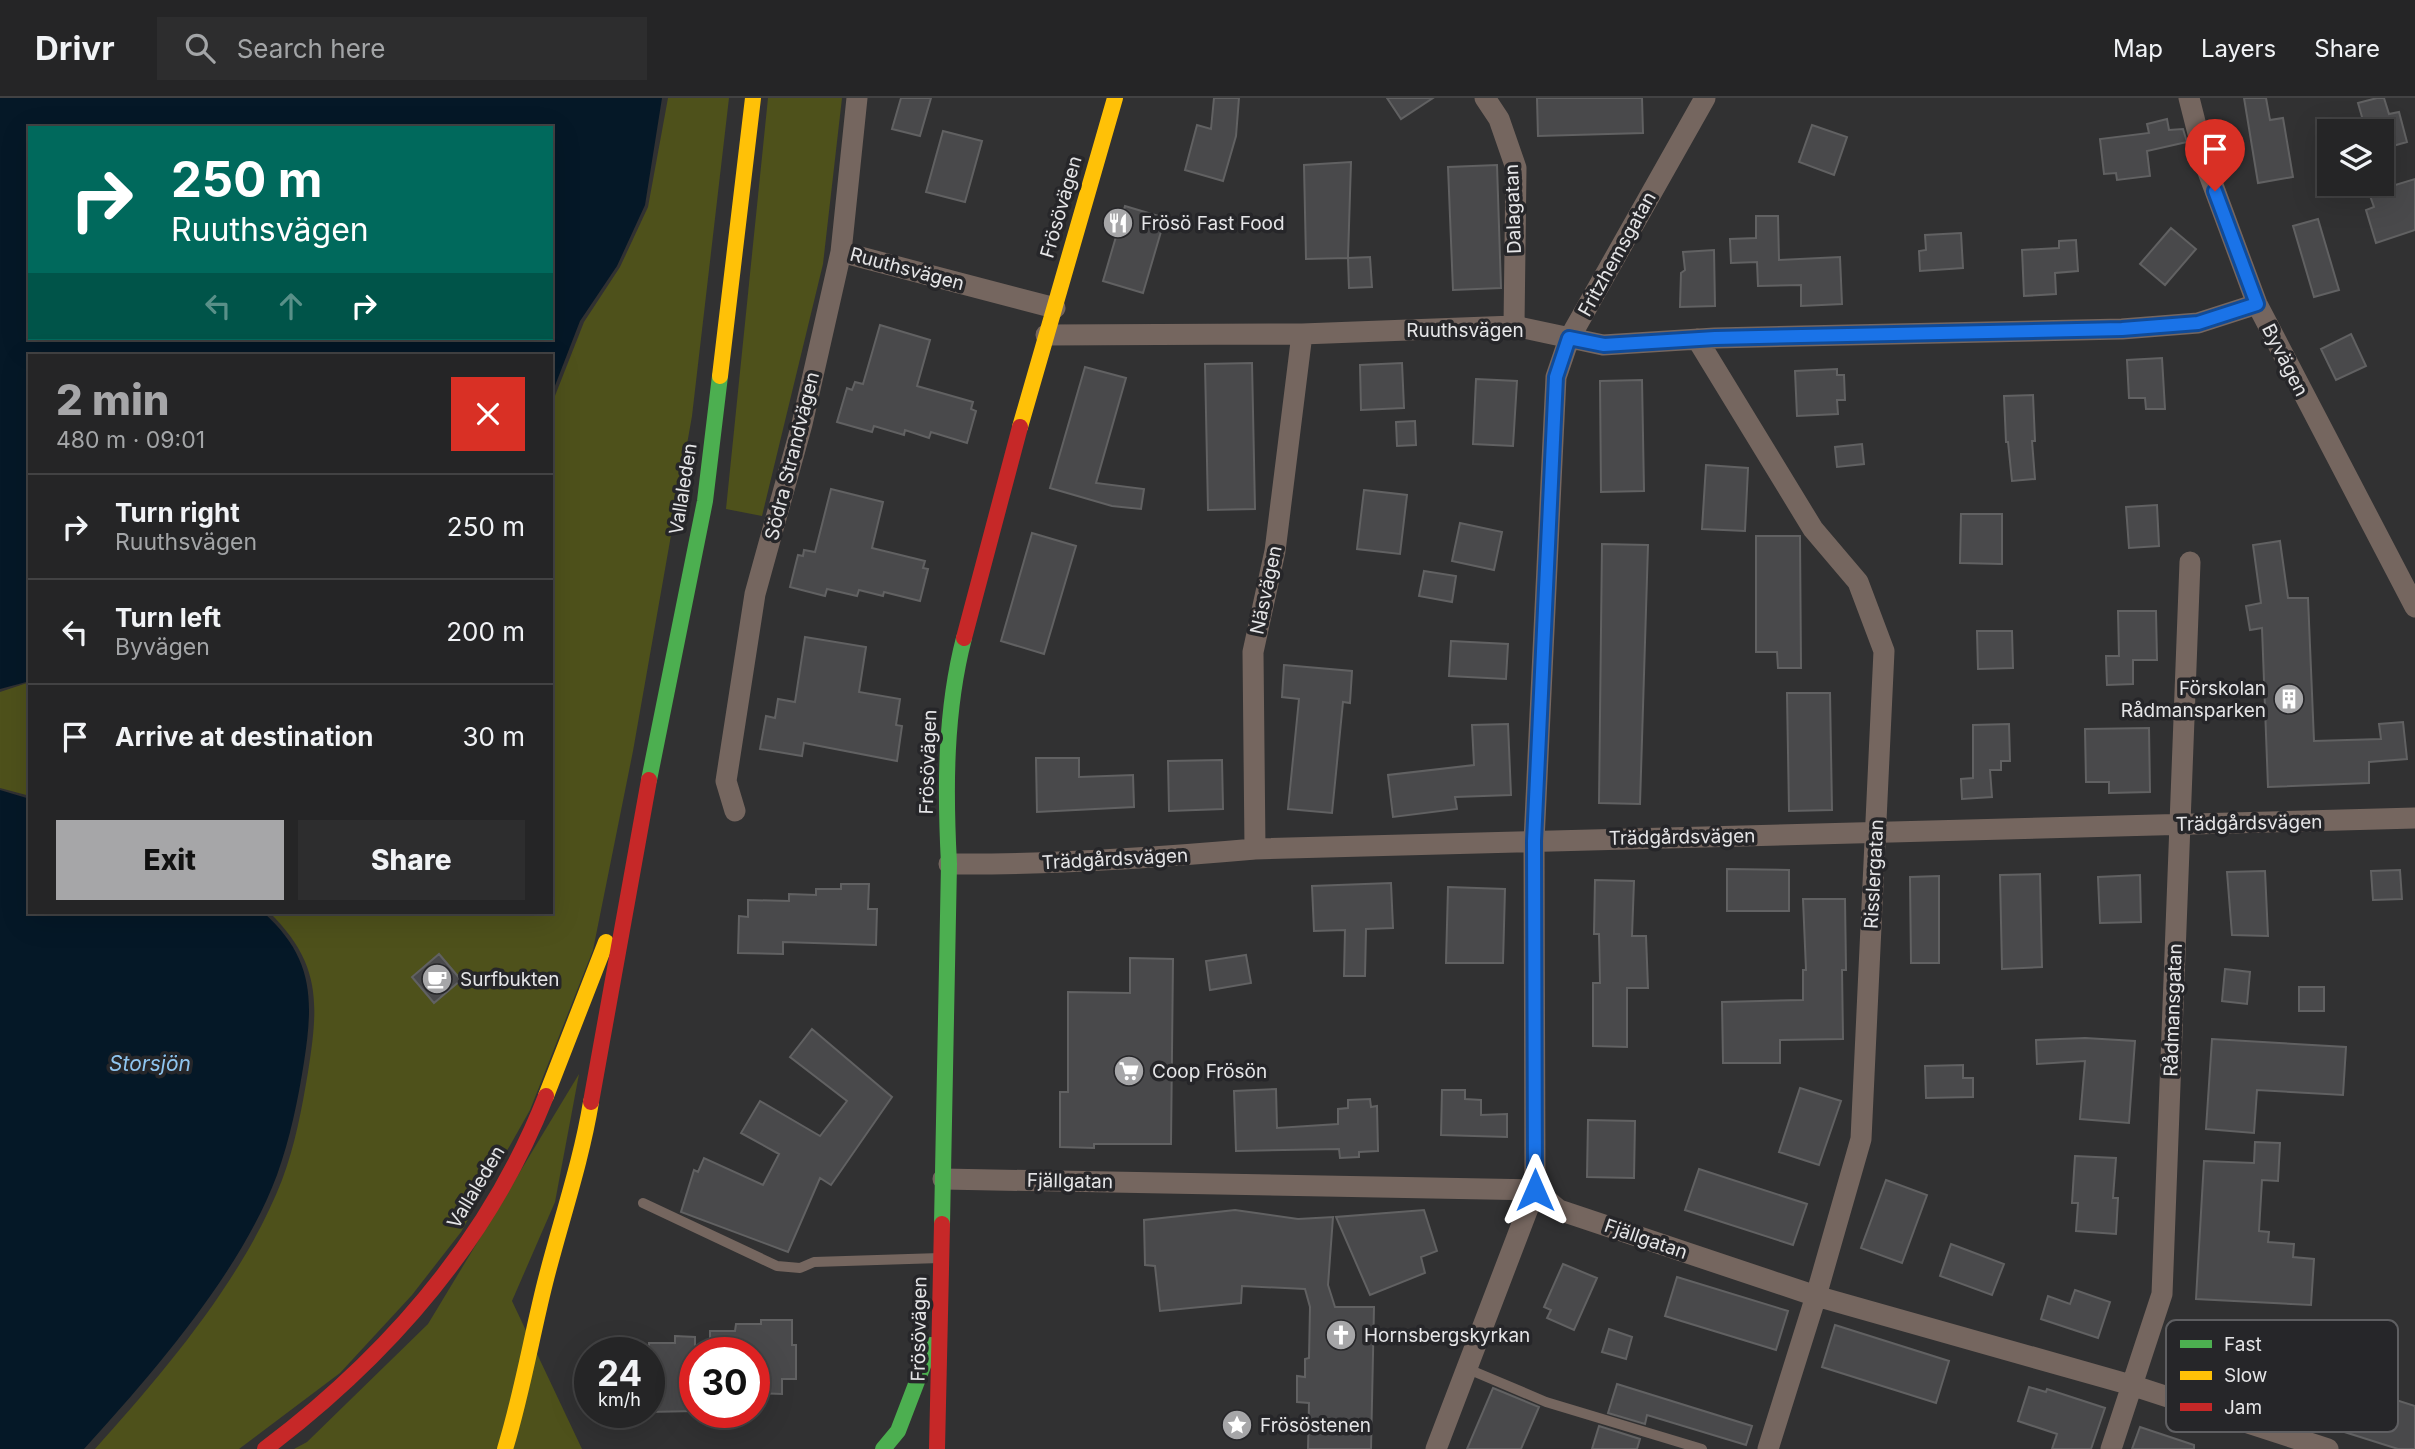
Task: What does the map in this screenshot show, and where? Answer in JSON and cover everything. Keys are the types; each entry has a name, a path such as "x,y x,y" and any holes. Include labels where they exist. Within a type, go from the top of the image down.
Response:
{"main road":[{"name":"Vallaleden","path":"506,1449 521,1397 545,1284 586,1134 629,883 705,501 753,98"},
{"name":"Frösövägen","path":"937,1449 949,864 946,813 952,685 971,601 1115,98"},
{"name":"Vallaleden","path":"265,1449 322,1406 402,1328 443,1280 476,1231 529,1139 629,883"},
{"path":"883,1449 898,1431 940,1322"}],"street":[{"name":"Södra Strandvägen","path":"735,811 726,780 755,594 802,424 841,252 857,98"},
{"name":"Dalagatan","path":"1485,98 1499,119 1516,167 1514,326"},
{"name":"Fritzhemsgatan","path":"1436,1449 1535,1190 1534,841 1556,377 1569,338 1705,98"},
{"name":"Byvägen","path":"2189,98 2207,169 2257,304 2415,607"},
{"name":"Ruuthsvägen","path":"841,252 1055,308"},
{"name":"Ruuthsvägen","path":"1046,335 1302,334 1514,326 1604,345 1697,339 2122,329 2198,323 2257,304"},
{"name":"Näsvägen","path":"1255,849 1253,652 1275,551 1302,334"},
{"name":"Risslergatan","path":"1697,339 1813,529 1858,582 1884,651 1861,1139 1768,1449"},
{"name":"Rådmansgatan","path":"2111,1449 2162,1294 2190,562"},
{"name":"Trädgårdsvägen","path":"949,864 1015,865 1143,859 1255,849 2415,818"},
{"name":"Fjällgatan","path":"943,1179 1535,1190 1559,1210 1816,1296 2166,1396"},
{"name":"Fjällgatan","path":"2276,1432 2328,1449"}],"lane":[{"path":"643,1203 777,1266 800,1268 814,1262 942,1258"},
{"path":"1468,1369 1546,1402 1702,1449"}],"green space":[{"path":"668,98 729,98 692,416 633,751 593,950 530,1110 461,1232 412,1295 340,1373 239,1449 95,1449 175,1355 225,1288 266,1216 287,1167 298,1127 308,1072 314,1004 312,985 299,949 271,914 553,914 553,401 584,322 620,267 648,207"},
{"path":"768,98 842,98 823,264 762,516 726,509"},
{"path":"28,683 28,795 0,788 0,692"},
{"path":"579,1074 555,1202 512,1301 582,1449 294,1449 307,1442 428,1324"}],"water":[{"path":"0,98 662,98 645,205 617,266 580,321 553,391 553,354 28,354 28,682 0,689"},
{"name":"Storsjön","path":"0,790 28,798 28,914 265,914 292,945 301,962 309,998 309,1018 302,1076 286,1148 277,1175 241,1248 193,1320 84,1449 0,1449"}],"building":[{"path":"901,98 931,98 920,136 892,129"},
{"path":"1214,98 1239,98 1236,136 1223,181 1185,170 1197,125 1211,129"},
{"path":"1387,98 1433,98 1401,119"},
{"path":"1537,98 1642,98 1643,133 1538,136"},
{"path":"2244,98 2266,98 2270,120 2283,118 2293,177 2258,183"},
{"path":"2384,98 2389,114 2399,112 2407,142 2394,146 2394,119 2363,119 2358,103"},
{"path":"2167,119 2169,130 2183,129 2187,142 2147,151 2150,176 2117,180 2116,173 2104,174 2100,139 2149,133 2147,124"},
{"path":"1812,125 1847,137 1834,175 1799,162"},
{"path":"943,131 982,141 965,202 926,192"},
{"path":"1351,162 1348,258 1306,259 1304,165"},
{"path":"1497,165 1501,288 1453,290 1448,167"},
{"path":"2415,179 2415,230 2376,243 2366,210 2374,207 2370,196 2394,196 2394,185"},
{"path":"1125,206 1165,218 1143,293 1103,281"},
{"path":"1756,216 1778,216 1779,260 1840,257 1842,304 1801,306 1801,285 1758,286 1757,262 1731,263 1730,239 1756,238"},
{"path":"2318,219 2339,290 2314,297 2293,226"},
{"path":"2171,228 2196,249 2165,285 2140,264"},
{"path":"1961,233 1963,268 1920,271 1919,251 1926,250 1925,235"},
{"path":"2076,240 2078,271 2055,273 2056,294 2024,296 2022,250 2059,248 2059,241"},
{"path":"1714,250 1715,306 1680,307 1681,273 1685,270 1683,252"},
{"path":"1370,257 1372,287 1349,288 1348,258"},
{"path":"880,325 930,340 917,386 973,402 971,409 976,411 967,443 931,432 929,438 905,430 904,435 874,426 872,432 837,422 847,388 852,390 855,382 863,384"},
{"path":"2351,334 2366,366 2336,380 2321,349"},
{"path":"2162,358 2165,409 2146,409 2145,398 2129,398 2127,360"},
{"path":"1252,363 1255,509 1208,510 1205,364"},
{"path":"1402,363 1404,408 1361,410 1360,365"},
{"path":"1085,367 1126,378 1096,483 1144,489 1141,509 1112,506 1050,488"},
{"path":"1837,369 1837,375 1844,375 1845,400 1837,400 1838,414 1797,416 1795,371"},
{"path":"1476,379 1517,381 1513,446 1473,444"},
{"path":"1642,380 1644,491 1601,492 1600,381"},
{"path":"2033,395 2035,479 2012,481 2006,442 2004,396"},
{"path":"1415,421 1416,445 1397,446 1396,422"},
{"path":"1862,444 1864,464 1837,467 1835,447"},
{"path":"1706,465 1748,468 1745,531 1702,529"},
{"path":"831,489 883,502 872,548 925,561 923,568 928,569 920,601 884,592 883,596 859,590 857,596 827,589 825,596 790,587 798,555 803,556 804,550 815,552"},
{"path":"1364,490 1407,495 1400,554 1357,549"},
{"path":"2157,505 2159,546 2129,548 2126,507"},
{"path":"1961,514 2002,514 2002,564 1960,563"},
{"path":"1460,523 1502,532 1494,570 1452,561"},
{"path":"1032,533 1076,546 1044,654 1001,641"},
{"path":"1756,536 1800,536 1801,668 1778,668 1777,652 1756,652"},
{"path":"2280,541 2288,598 2308,598 2314,741 2381,739 2379,724 2403,722 2407,759 2369,762 2369,783 2268,787 2262,628 2250,630 2246,606 2261,603 2253,545"},
{"path":"1602,544 1648,545 1640,804 1599,803"},
{"path":"1424,571 1456,576 1452,602 1419,596"},
{"path":"2118,611 2156,611 2157,660 2133,660 2133,684 2107,685 2106,656 2119,656"},
{"path":"1977,631 2012,631 2013,668 1978,669"},
{"path":"805,637 866,647 859,692 900,699 896,725 902,726 897,761 804,743 802,756 760,749 766,716 775,718 778,699 795,702"},
{"path":"1451,641 1508,644 1506,679 1449,676"},
{"path":"1284,665 1352,671 1350,703 1343,702 1332,813 1288,809 1299,699 1282,697"},
{"path":"1787,693 1830,693 1832,810 1789,811"},
{"path":"1508,724 1511,795 1455,797 1457,809 1393,817 1388,775 1474,765 1472,725"},
{"path":"2009,724 2010,761 2001,761 2001,770 1990,770 1992,797 1962,799 1961,779 1973,778 1973,725"},
{"path":"2149,728 2150,792 2109,793 2109,782 2086,782 2085,729"},
{"path":"1036,758 1079,758 1079,777 1133,775 1134,807 1037,812"},
{"path":"1222,760 1223,809 1169,811 1168,761"},
{"path":"1727,869 1789,870 1789,911 1727,911"},
{"path":"2400,870 2402,899 2373,900 2371,871"},
{"path":"2265,871 2268,936 2232,935 2227,872"},
{"path":"2040,874 2042,967 2002,969 2000,875"},
{"path":"2140,875 2141,922 2100,923 2098,877"},
{"path":"1939,876 1939,963 1911,963 1910,877"},
{"path":"1595,880 1634,881 1632,936 1646,936 1648,988 1627,988 1627,1047 1593,1046 1593,983 1600,983 1599,934 1594,934"},
{"path":"1391,883 1393,928 1366,929 1365,976 1344,976 1345,930 1314,931 1312,886"},
{"path":"841,884 869,884 868,909 877,909 876,945 783,942 783,954 738,953 739,916 748,917 748,900 789,901 789,894 816,895 816,889 841,889"},
{"path":"1448,887 1505,889 1503,963 1446,963"},
{"path":"1803,899 1845,899 1843,1039 1780,1040 1780,1063 1723,1063 1722,1002 1803,1000 1803,970 1806,970"},
{"name":"Surfbukten","path":"439,954 461,980 434,1003 412,977"},
{"path":"1246,955 1251,983 1210,990 1206,961"},
{"path":"1130,958 1173,959 1171,1144 1060,1147 1060,1092 1068,1092 1068,992 1130,993"},
{"path":"2225,969 2250,972 2247,1004 2222,1001"},
{"path":"2299,987 2324,987 2324,1011 2299,1011"},
{"path":"812,1029 892,1097 831,1185 820,1178 788,1252 681,1212 694,1170 698,1172 704,1158 763,1185 779,1154 741,1133 760,1101 820,1136 847,1101 790,1057"},
{"path":"2085,1038 2135,1041 2129,1123 2080,1119 2085,1061 2037,1064 2036,1040"},
{"path":"2212,1039 2346,1047 2343,1095 2257,1090 2254,1133 2206,1129"},
{"path":"1963,1065 1963,1078 1973,1078 1973,1097 1926,1098 1925,1066"},
{"path":"1800,1088 1841,1101 1819,1165 1779,1152"},
{"path":"1276,1089 1277,1128 1338,1124 1338,1109 1348,1108 1348,1100 1370,1099 1371,1107 1377,1106 1378,1151 1359,1152 1359,1157 1340,1158 1339,1149 1236,1151 1234,1091"},
{"path":"1442,1090 1465,1090 1465,1099 1481,1100 1481,1115 1507,1114 1507,1137 1441,1135"},
{"path":"1588,1120 1635,1121 1634,1178 1587,1177"},
{"path":"2255,1142 2280,1143 2278,1181 2262,1180 2259,1231 2269,1232 2268,1242 2294,1244 2293,1257 2314,1259 2311,1305 2196,1299 2204,1161 2254,1163"},
{"path":"2075,1156 2116,1158 2113,1198 2118,1198 2116,1234 2076,1231 2078,1203 2072,1203"},
{"path":"1699,1169 1807,1204 1793,1245 1685,1210"},
{"path":"1886,1180 1927,1195 1902,1263 1861,1248"},
{"name":"Hornsbergskyrkan","path":"1235,1210 1298,1219 1333,1217 1328,1285 1335,1307 1374,1307 1371,1449 1308,1449 1309,1403 1297,1402 1297,1376 1305,1377 1305,1359 1309,1358 1310,1307 1305,1289 1242,1286 1241,1303 1160,1311 1155,1266 1145,1265 1144,1220"},
{"path":"1424,1210 1437,1251 1421,1257 1425,1273 1370,1295 1336,1217"},
{"path":"1951,1244 2004,1264 1992,1295 1940,1276"},
{"path":"1563,1264 1597,1278 1574,1330 1547,1318 1551,1310 1544,1307"},
{"path":"1677,1277 1788,1311 1776,1350 1665,1316"},
{"path":"2075,1290 2110,1302 2098,1338 2041,1319 2048,1296 2070,1304"},
{"path":"761,1320 792,1320 792,1345 796,1345 796,1379 782,1379 782,1394 770,1394 770,1337 710,1337 710,1331 735,1331 736,1324 761,1324"},
{"path":"1835,1325 1949,1361 1936,1403 1822,1367"},
{"path":"1609,1329 1632,1337 1626,1359 1602,1352"},
{"path":"675,1336 695,1337 679,1337 679,1411 665,1412 665,1343 675,1343"},
{"path":"1617,1384 1752,1426 1746,1445 1647,1415 1645,1424 1608,1413"},
{"path":"2029,1387 2046,1392 2047,1389 2105,1408 2091,1449 2052,1449 2057,1434 2018,1421"},
{"path":"1493,1388 1539,1407 1521,1449 1467,1449"},
{"path":"2398,1401 2415,1406 2415,1449 2398,1449 2344,1432 2398,1432"},
{"path":"1599,1426 1640,1439 1637,1449 1592,1449"},
{"path":"2140,1427 2194,1445 2194,1449 2132,1449"}],"traffic: fast":[{"path":"649,780 705,501 720,376"},
{"path":"942,1224 949,864 948,750 953,694 964,638"},
{"path":"883,1449 898,1431 931,1345"}],"traffic: slow":[{"path":"720,376 753,98"},
{"path":"1020,427 1115,98"},
{"path":"546,1096 606,942"},
{"path":"505,1449 545,1283 582,1148 591,1102"}],"traffic: jam":[{"path":"964,638 1020,427"},
{"path":"591,1102 649,780"},
{"path":"265,1449 353,1375 393,1335 430,1292 495,1199 523,1149 546,1096"},
{"path":"937,1449 942,1224"}],"place":[{"name":"Frösö Fast Food","path":"1118,223"},
{"name":"Förskolan Rådmansparken","path":"2289,699"},
{"name":"Surfbukten","path":"437,979"},
{"name":"Coop Frösön","path":"1129,1071"},
{"name":"Hornsbergskyrkan","path":"1341,1335"},
{"name":"Frösöstenen","path":"1237,1425"}],"route":[{"path":"1535,1190 1534,841 1556,377 1569,338 1604,345 1715,338 2122,329 2198,323 2257,304 2215,191"}]}
